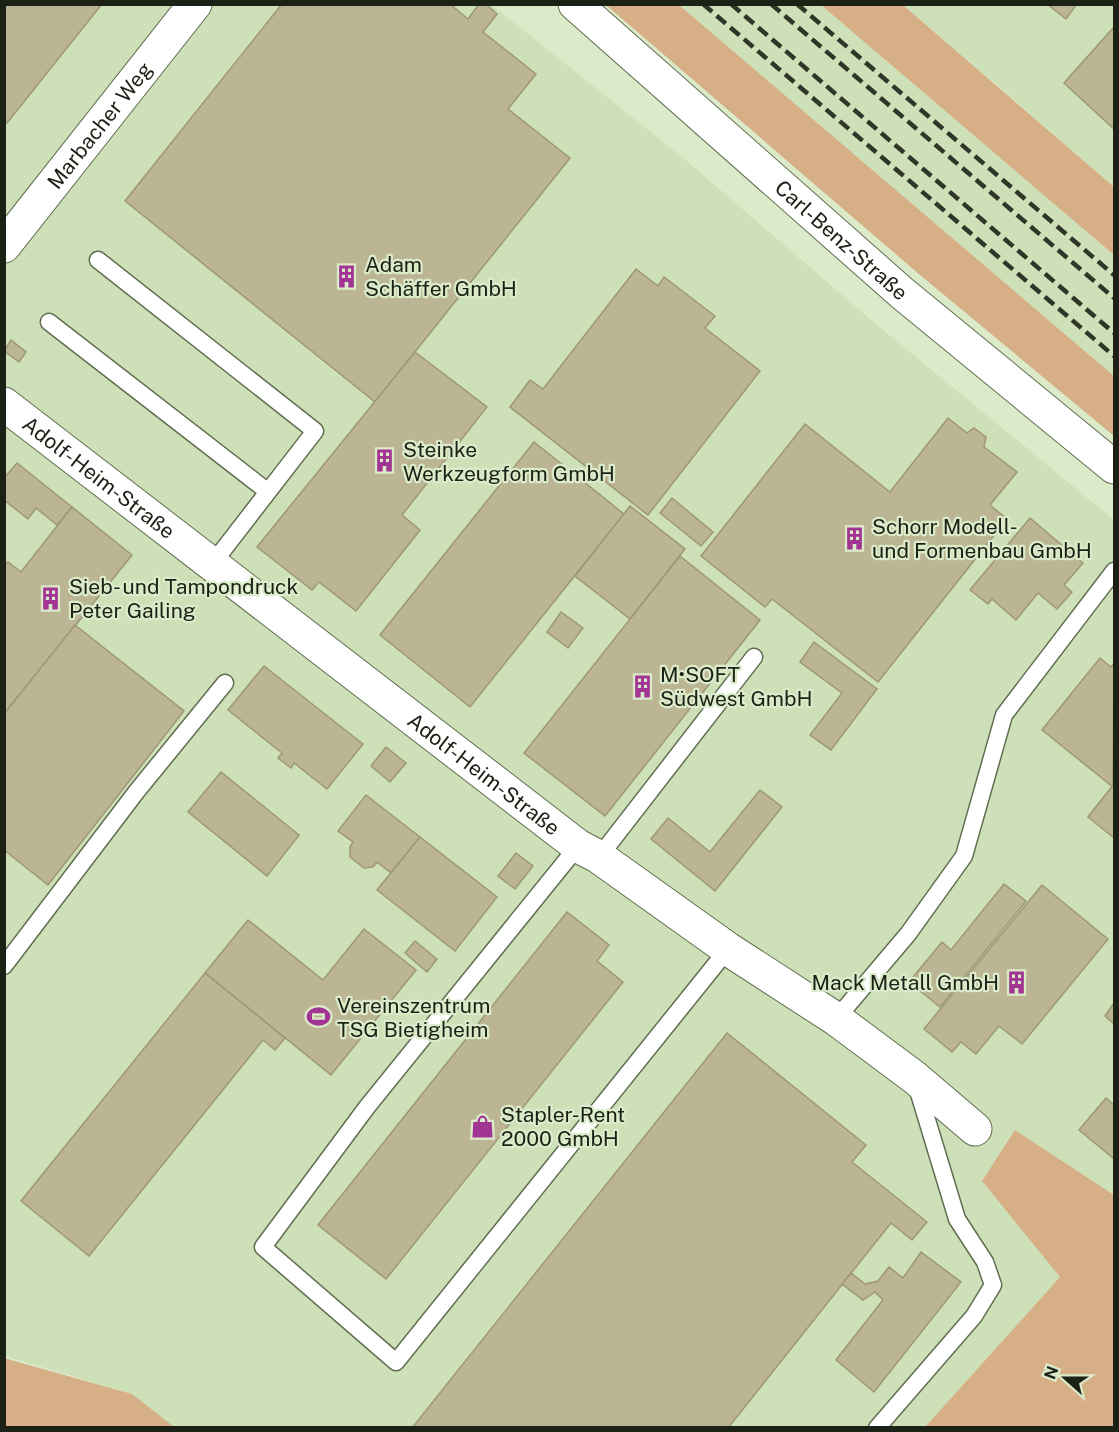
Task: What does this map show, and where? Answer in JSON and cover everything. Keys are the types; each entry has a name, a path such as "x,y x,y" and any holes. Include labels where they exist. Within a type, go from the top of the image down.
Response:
{"street":[{"name":"Marbacher Weg","path":"4,246 195,4"},
{"name":"Carl-Benz-Straße","path":"575,4 902,293 1114,467"},
{"name":"Adolf-Heim-Straße","path":"4,404 589,851 728,949 836,1019 914,1077 975,1129"}],"lane":[{"path":"98,260 315,431 213,563"},
{"path":"49,322 267,491"},
{"path":"836,1019 908,934 964,856 1004,715 1114,571"},
{"path":"728,949 396,1362 263,1247 367,1107 754,657"},
{"path":"4,966 137,791 225,683"},
{"path":"877,1428 974,1316 993,1285 985,1262 957,1219 914,1077"}],"shaded area":[{"path":"4,5 492,5 682,157 877,325 1114,520 1114,1195 1015,1131 982,1181 1061,1277 925,1427 168,1427 132,1394 5,1356"},
{"path":"606,5 679,5 1114,376 1114,436 920,275"},
{"path":"679,5 821,5 1114,255 1114,376"},
{"path":"821,5 903,5 1114,187 1114,255"},
{"path":"903,5 1114,5 1114,187 1012,98"},
{"path":"1015,1130 1114,1195 1114,1427 925,1427 1060,1277 982,1181"},
{"path":"4,1358 132,1394 174,1427 5,1427"}],"building":[{"path":"4,4 102,4 7,123 4,121"},
{"name":"Adam Schäffer GmbH","path":"282,4 450,4 468,19 479,4 486,4 497,14 483,32 536,74 508,109 570,158 375,402 125,201"},
{"path":"1047,4 1077,4 1066,19"},
{"path":"1114,27 1114,129 1064,83"},
{"path":"636,269 658,286 664,277 715,316 705,328 760,371 648,515 510,407 530,380 543,389"},
{"path":"11,340 26,352 19,362 4,351"},
{"name":"Steinke Werkzeugform GmbH","path":"415,352 487,407 402,515 420,530 356,611 319,582 312,590 257,547"},
{"name":"Schorr Modell- und Formenbau GmbH","path":"948,418 967,433 974,428 986,437 984,447 1017,472 990,505 1007,519 878,682 772,599 765,607 701,556 805,424 890,492"},
{"path":"534,442 624,514 470,707 380,635"},
{"path":"17,463 72,507 57,525 36,508 28,519 4,500 4,478"},
{"path":"672,498 713,532 701,546 660,513"},
{"path":"630,506 685,549 630,619 575,576"},
{"name":"Sieb- und Tampondruck Peter Gailing","path":"72,507 132,555 4,714 4,566 8,562 21,572"},
{"path":"1030,518 1083,563 1064,585 1072,592 1057,609 1038,593 1016,620 992,599 988,604 970,590"},
{"name":"M•SOFT Südwest GmbH","path":"680,556 760,620 605,816 524,753"},
{"path":"561,612 583,628 568,648 547,632"},
{"path":"75,625 184,711 48,885 4,850 4,714"},
{"path":"814,642 877,689 831,750 810,735 842,693 800,662"},
{"path":"1100,658 1111,667 1114,663 1113,787 1042,730"},
{"path":"264,666 363,744 327,789 294,763 291,768 278,758 282,753 228,710"},
{"path":"386,747 406,763 390,782 371,766"},
{"path":"221,772 299,835 267,876 188,812"},
{"path":"1114,784 1114,838 1088,817"},
{"path":"760,790 782,807 715,891 651,839 668,818 710,852"},
{"path":"366,795 420,837 391,873 377,862 373,867 364,868 350,857 350,847 353,842 338,831"},
{"path":"420,837 497,897 455,951 377,890"},
{"path":"516,853 533,866 515,889 498,876"},
{"path":"1004,884 1026,901 940,1007 909,982 942,942 951,950"},
{"name":"Mack Metall GmbH","path":"1042,885 1108,939 1022,1044 999,1026 976,1054 961,1042 952,1052 924,1029"},
{"path":"567,912 609,945 597,961 623,982 386,1279 318,1225"},
{"path":"248,920 323,980 364,929 416,970 331,1075 205,973"},
{"path":"415,941 437,959 427,972 405,953"},
{"path":"205,973 285,1038 275,1050 263,1040 89,1256 21,1201"},
{"path":"1114,1003 1114,1024 1105,1016"},
{"path":"727,1033 866,1145 852,1162 927,1222 912,1240 891,1223 728,1428 412,1428"},
{"path":"1106,1098 1114,1105 1114,1159 1079,1130"},
{"path":"921,1252 961,1282 874,1392 836,1360 883,1300 875,1292 863,1300 842,1284 851,1273 865,1284 878,1281 889,1267 903,1278"}],"railway":[{"path":"703,4 1114,356"},
{"path":"731,4 1114,333"},
{"path":"771,4 1114,298"},
{"path":"797,4 1114,275"}],"place":[{"name":"Adam Schäffer GmbH","path":"347,276"},
{"name":"Steinke Werkzeugform GmbH","path":"385,461"},
{"name":"Schorr Modell- und Formenbau GmbH","path":"854,538"},
{"name":"Sieb- und Tampondruck Peter Gailing","path":"51,598"},
{"name":"M•SOFT Südwest GmbH","path":"642,686"},
{"name":"Mack Metall GmbH","path":"1017,982"},
{"name":"Vereinszentrum TSG Bietigheim","path":"319,1017"},
{"name":"Stapler-Rent 2000 GmbH","path":"483,1126"}]}
